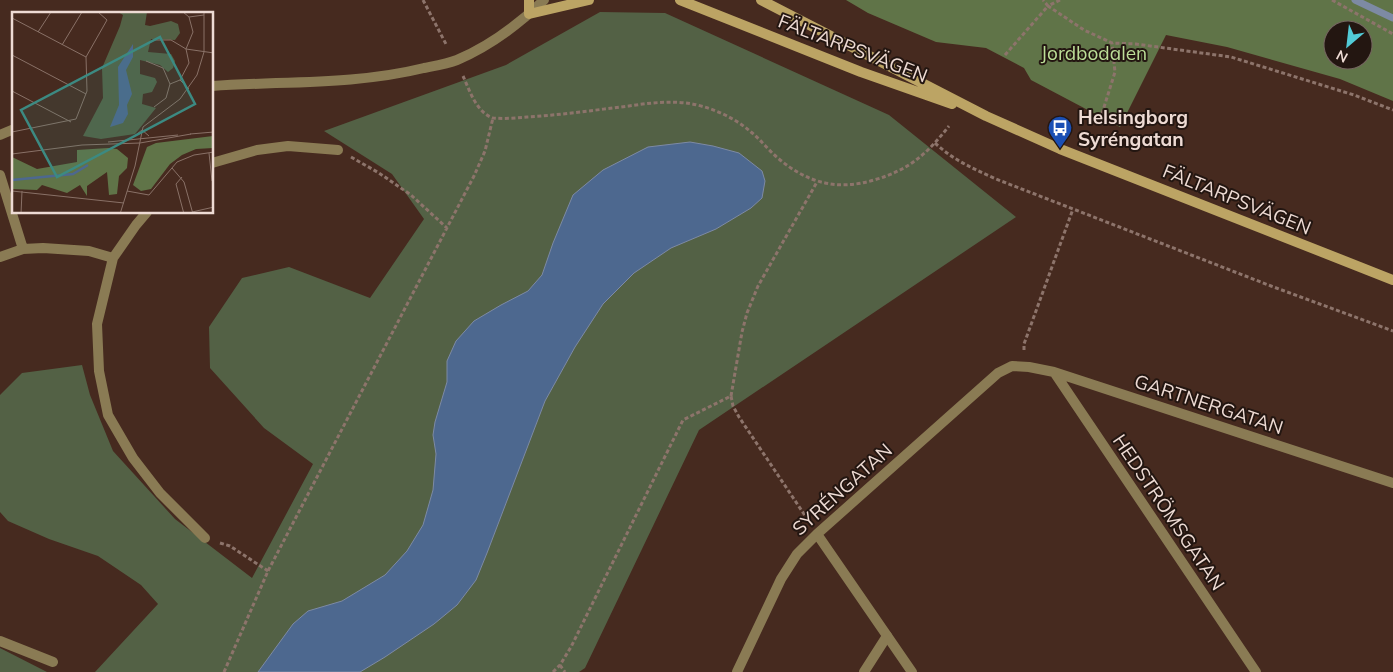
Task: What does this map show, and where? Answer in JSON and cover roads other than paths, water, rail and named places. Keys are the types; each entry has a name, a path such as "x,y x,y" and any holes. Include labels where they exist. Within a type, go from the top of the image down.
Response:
{"main road":[{"path":"529,0 529,14 589,0"},
{"name":"FÄLTARPSVÄGEN","path":"680,0 861,72 986,116"},
{"name":"FÄLTARPSVÄGEN","path":"761,0 986,116 1060,149 1393,280"}],"street":[{"path":"214,86 363,79 410,72 455,60 483,47 504,34 544,0"},
{"path":"0,135 12,130"},
{"path":"214,162 257,150 288,146 338,150"},
{"path":"0,176 23,249"},
{"path":"145,214 113,258 97,324 99,371 108,415 133,458 160,493 205,538"},
{"path":"0,257 23,249 44,248 89,252 113,258"},
{"name":"GARTNERGATAN","path":"1017,366 1054,372 1393,483"},
{"name":"SYRÉNGATAN","path":"737,672 781,579 798,554 817,534 998,373 1017,366"},
{"name":"HEDSTRÖMSGATAN","path":"1054,372 1256,672"},
{"path":"817,534 912,672"},
{"path":"864,672 888,636"},
{"path":"0,641 53,662"}],"water":[{"path":"690,142 739,153 762,171 765,181 762,198 751,208 716,229 671,248 634,273 603,304 575,347 545,401 476,580 457,605 434,624 360,672 258,672 293,624 308,611 342,601 385,575 407,551 423,525 433,490 436,454 433,435 435,422 447,382 447,361 456,341 474,321 528,291 542,275 573,195 603,170 648,147"}],"waterway":[{"path":"1355,0 1393,18"}],"place":[{"name":"Helsingborg Syréngatan","path":"1060,149"}],"park label":[{"name":"Jordbodalen","path":"1094,53"}]}
